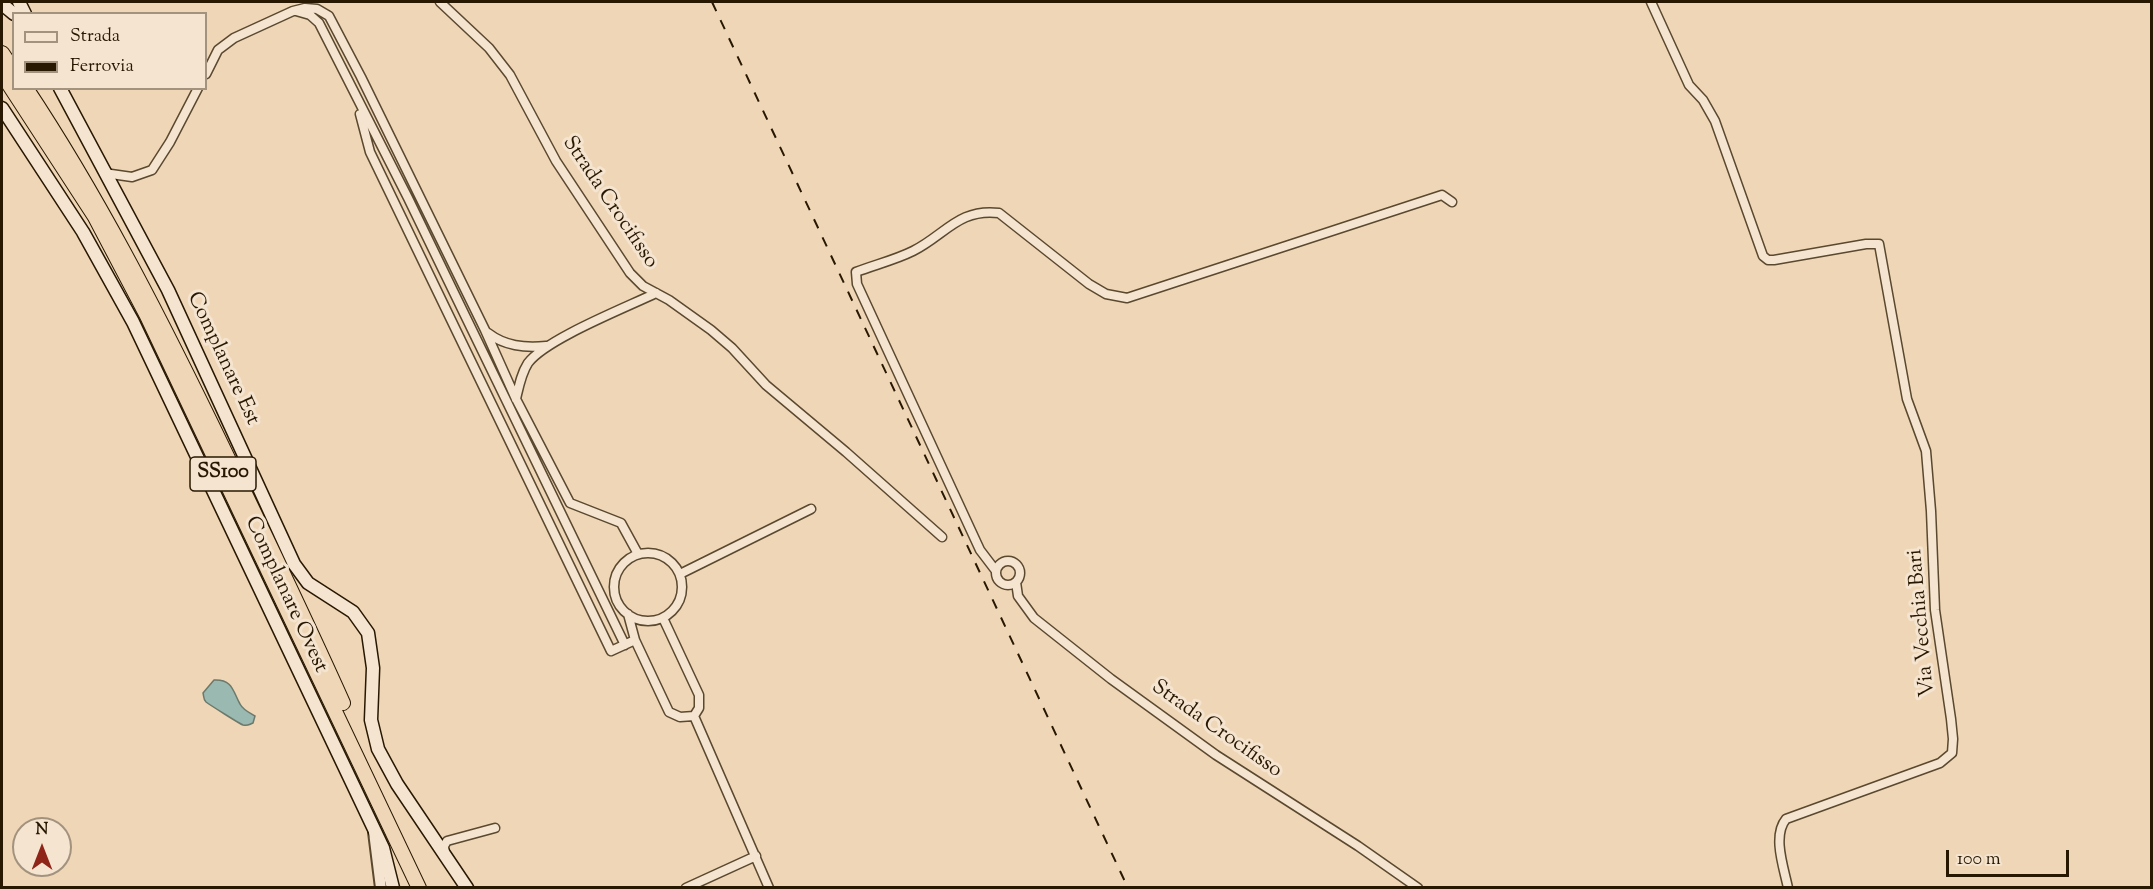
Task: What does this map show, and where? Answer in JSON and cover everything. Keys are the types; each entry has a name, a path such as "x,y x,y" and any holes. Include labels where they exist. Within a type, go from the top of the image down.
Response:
{"highway":[{"path":"2,53 12,68"},
{"name":"SS100","path":"2,74 12,89"},
{"name":"SS100","path":"12,90 95,217 147,316 419,888"},
{"name":"SS100","path":"27,90 100,207 155,308 289,584 429,888"}],"main road":[{"name":"Complanare Est","path":"61,90 168,290 294,564 308,584 353,612 368,633 374,668 371,720 378,749 397,784 467,888"},
{"name":"Complanare Ovest","path":"2,108 83,232 134,322 373,826 383,848 393,888"}],"street":[{"name":"Strada Crocifisso","path":"440,2 489,48 510,75 556,162 630,273 643,286 711,330 732,348 766,385 942,537"},
{"name":"Via Vecchia Bari","path":"1651,2 1689,85 1703,100 1715,121 1763,256 1768,260 1774,260 1866,244 1880,244 1907,399 1926,451 1935,610 1953,748 1948,757 1940,763 1786,819 1782,824 1780,842 1788,888"},
{"path":"207,72 218,50 234,38 304,8 317,9 329,16 485,330 516,399 570,504 621,523 638,554"},
{"path":"293,11 310,15 319,23 413,209 625,645"},
{"path":"104,173 132,177 152,170 170,142 197,90"},
{"path":"355,96 370,152 611,651 635,640"},
{"path":"996,571 980,550 857,284 856,272 913,251 965,216 985,211 999,213 1089,284 1106,294 1127,298 1442,195 1452,202"},
{"path":"485,330 511,345 531,348 548,345 656,293"},
{"path":"516,399 521,379 529,363 548,345"},
{"path":"680,574 810,509"},
{"path":"980,550 994,559 1015,563 1019,570 1016,582 1005,585"},
{"path":"638,554 658,554 668,558 680,574 682,594 678,604 663,618 645,621 628,614 615,597 616,575 629,558 638,554"},
{"path":"1007,561 999,565 996,579 1005,585 1027,611"},
{"name":"Strada Crocifisso","path":"1016,582 1018,597 1027,611 1111,679 1216,755 1358,846 1418,888"},
{"path":"628,614 635,640 669,712 680,717 694,716"},
{"path":"663,618 699,695 699,708 694,716"},
{"path":"694,716 770,888"},
{"path":"373,826 381,888"},
{"path":"445,855 444,846 447,841 495,828"},
{"path":"686,888 756,856"}],"water":[{"path":"214,680 229,684 241,706 255,716 253,723 243,725 206,702 203,693"}],"railway":[{"path":"712,2 1128,888"}]}
